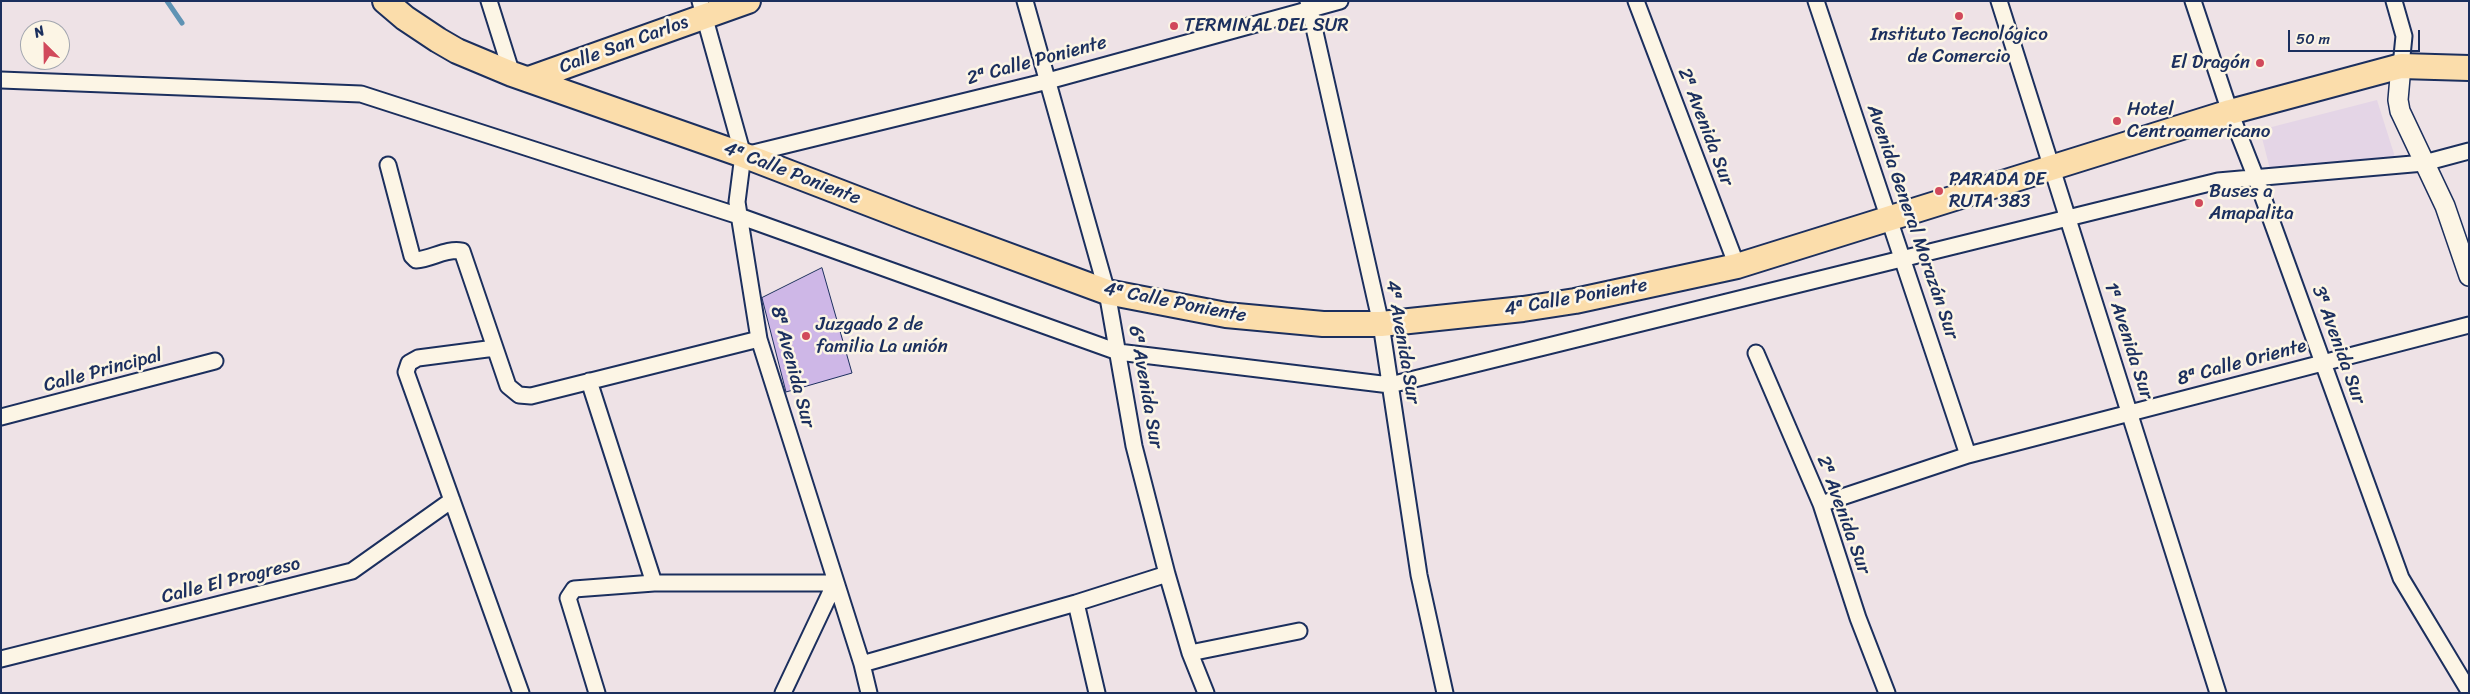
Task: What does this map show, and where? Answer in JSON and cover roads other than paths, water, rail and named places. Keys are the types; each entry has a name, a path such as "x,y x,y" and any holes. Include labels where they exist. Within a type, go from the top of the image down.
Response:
{"main road":[{"name":"4ª Calle Poniente","path":"385,1 405,18 457,51 520,77 744,155 1107,292 1226,316 1323,324 1381,324 1566,302 1737,266 2230,112 2401,66 2469,68"},
{"name":"Calle San Carlos","path":"520,77 702,9 748,1"}],"street":[{"path":"489,1 520,77"},
{"name":"6ª Avenida Sur","path":"1025,1 1107,292 1134,446 1167,574 1190,653 1206,693"},
{"name":"2ª Calle Poniente","path":"744,155 1048,81 1309,4 1340,1"},
{"name":"2ª Avenida Sur","path":"1636,1 1737,266"},
{"name":"Avenida General Morazán Sur","path":"1816,1 1890,217 1968,455"},
{"name":"1ª Avenida Sur","path":"1999,1 2218,693"},
{"name":"3ª Avenida Sur","path":"2193,1 2230,112 2256,178 2401,578 2469,691"},
{"path":"2394,1 2404,36 2398,100 2400,111 2445,206 2469,276"},
{"name":"4ª Avenida Sur","path":"1309,4 1381,324 1419,575 1445,693"},
{"name":"8ª Avenida Sur","path":"702,9 744,155 737,202 760,339 835,583 862,664 867,691"},
{"path":"1,80 361,94 739,216 1118,352 1390,385 1904,260 2218,181 2424,162 2469,151"},
{"path":"388,165 412,256 416,260 424,260 455,250 462,250 508,386 519,396 531,396 760,339"},
{"name":"8ª Calle Oriente","path":"1821,504 1968,455 2469,325"},
{"path":"495,348 418,358 409,363 406,372 521,693"},
{"name":"2ª Avenida Sur","path":"1756,354 1821,504 1858,618 1887,693"},
{"name":"Calle Principal","path":"1,418 215,361"},
{"path":"589,382 654,582"},
{"name":"Calle El Progreso","path":"1,659 352,571 452,500"},
{"path":"862,664 1076,603 1167,574"},
{"path":"597,693 568,598 574,589 654,582 835,583 783,693"},
{"path":"1076,603 1097,693"},
{"path":"1190,653 1299,631"}],"waterway":[{"path":"167,1 182,23"}],"place":[{"name":"Instituto Tecnológico de Comercio","path":"1959,16"},
{"name":"TERMINAL DEL SUR","path":"1174,26"},
{"name":"El Dragón","path":"2260,63"},
{"name":"Hotel Centroamericano","path":"2117,121"},
{"name":"PARADA DE RUTA 383","path":"1939,191"},
{"name":"Buses a Amapalita","path":"2199,203"},
{"name":"Juzgado 2 de familia La unión","path":"806,336"}]}
